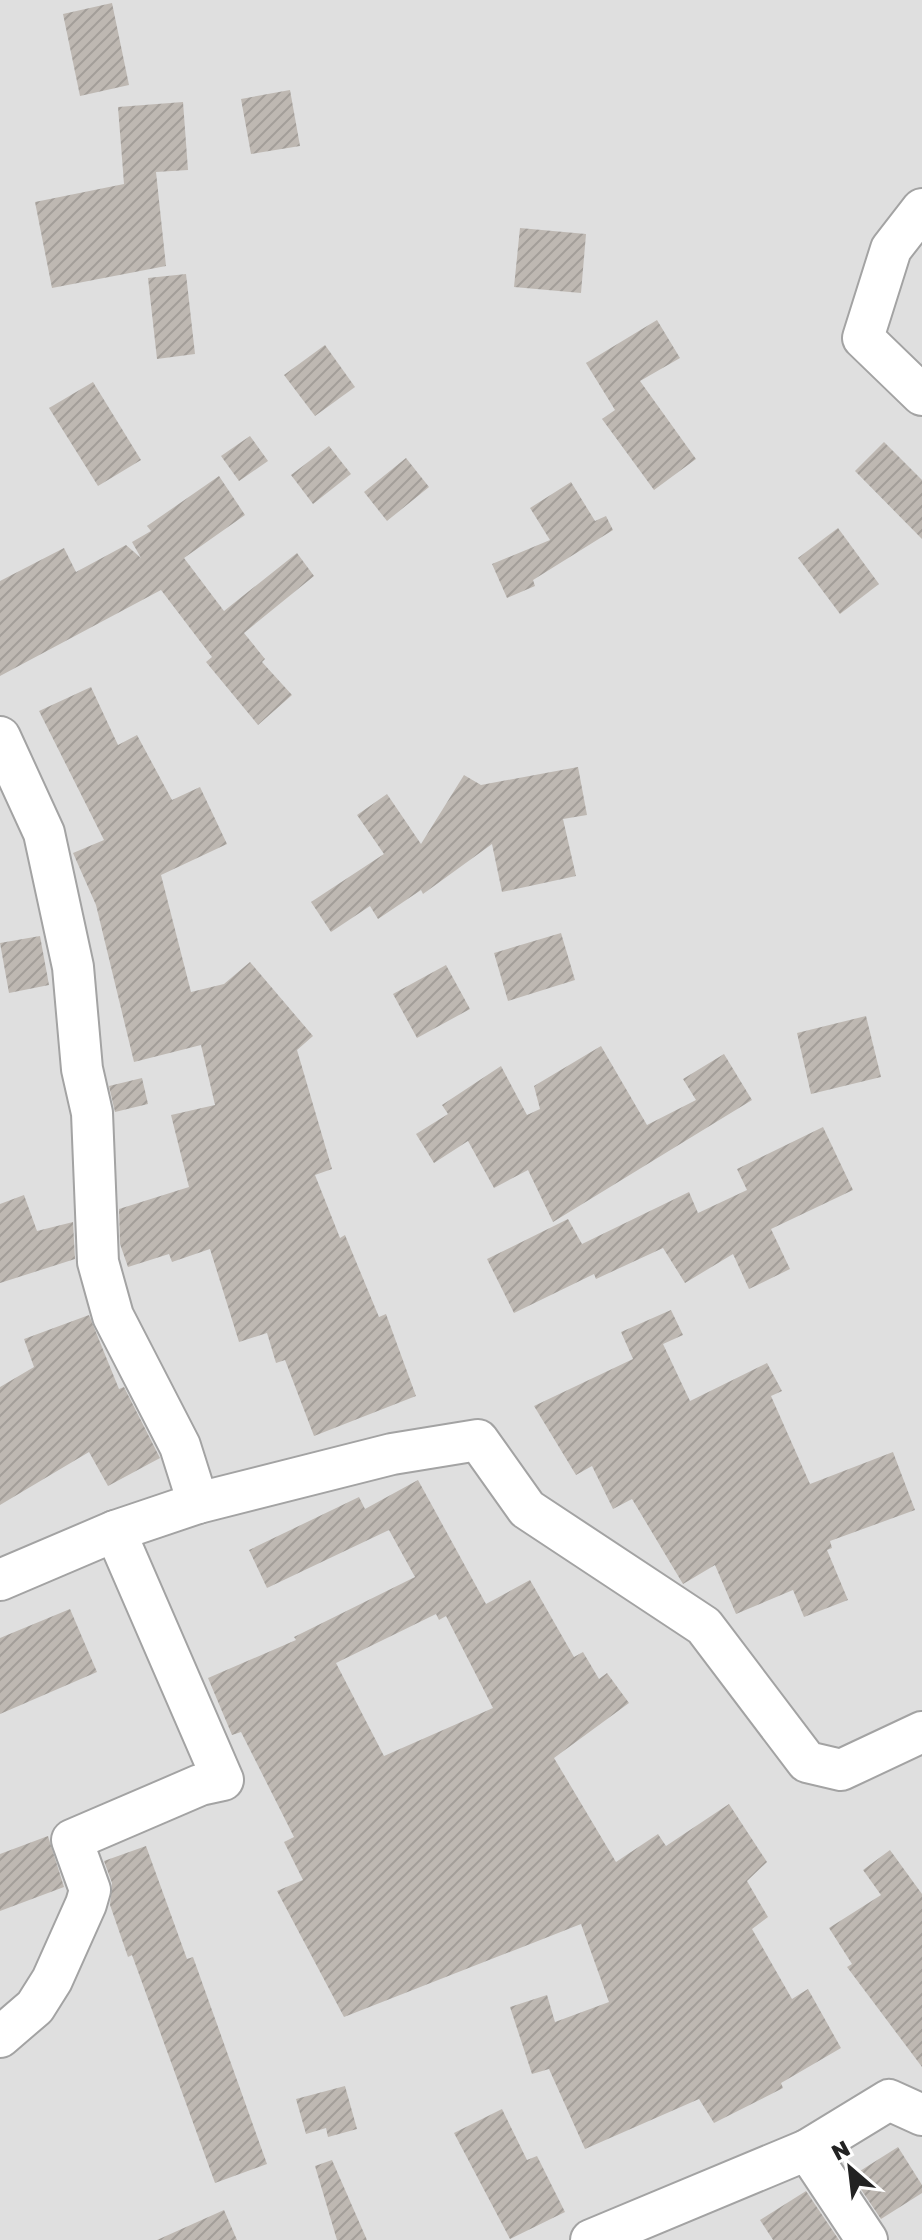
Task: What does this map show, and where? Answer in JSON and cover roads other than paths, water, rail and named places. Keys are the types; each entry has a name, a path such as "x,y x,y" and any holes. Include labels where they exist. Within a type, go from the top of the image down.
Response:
{"street":[{"path":"922,209 891,249 863,338 922,395"},
{"path":"0,737 44,833 73,967 82,1069 92,1113 98,1262 113,1316 180,1446 198,1503"},
{"path":"0,1580 115,1531 198,1503 392,1454 478,1440 527,1509 704,1626 807,1762 841,1770 922,1732"},
{"path":"0,2037 41,1998 86,1904 90,1890 72,1840 200,1785 223,1780 115,1531"},
{"path":"591,2240 807,2150 889,2100 922,2115"},
{"path":"807,2150 867,2240"}]}
